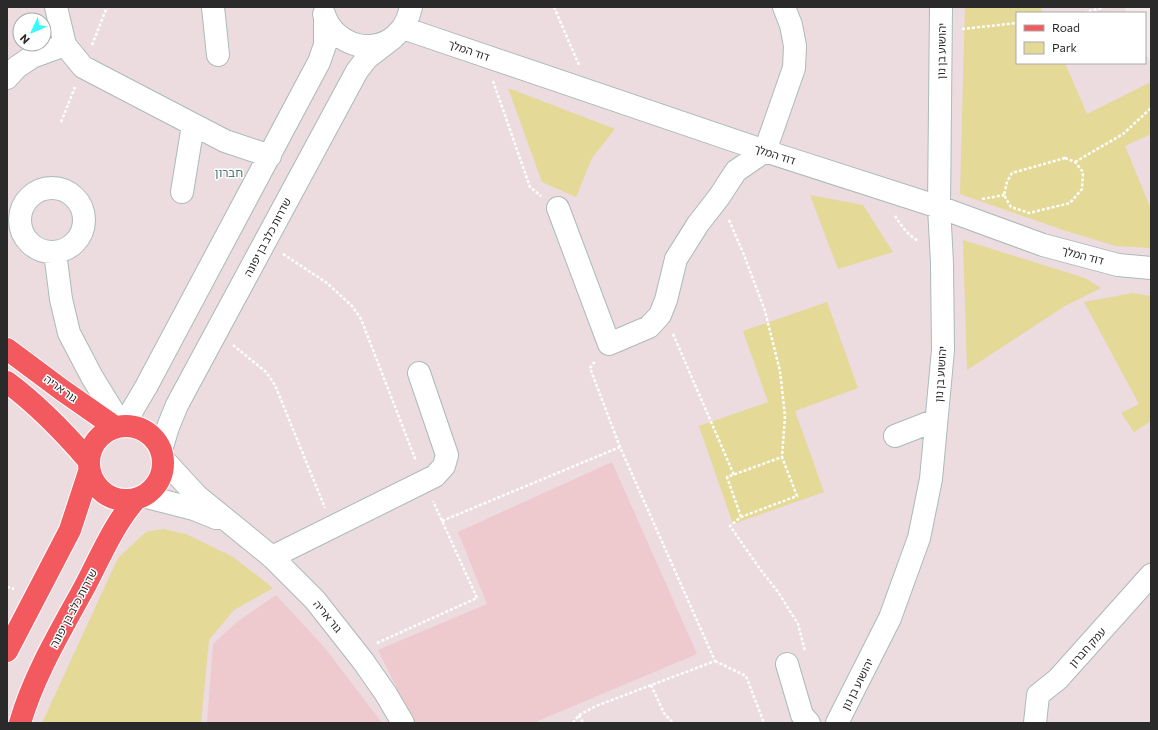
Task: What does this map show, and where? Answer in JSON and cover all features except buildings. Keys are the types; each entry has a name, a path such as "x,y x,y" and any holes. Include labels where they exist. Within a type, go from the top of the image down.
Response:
{"main road":[{"name":"גור אריה","path":"7,349 62,390 120,426"},
{"path":"7,382 49,417 66,435 89,466 93,481 99,489 107,495 121,500 139,498 152,490 159,481 162,470 162,455 156,440 147,432 136,427 120,426 105,432 96,440 91,450 89,466 70,530 7,651"},
{"name":"שדרות כלב בן יפונה","path":"20,723 38,674 115,527 128,508 139,498"}],"street":[{"path":"56,7 65,45 83,67 225,141 270,156"},
{"path":"213,7 218,55"},
{"path":"322,11 332,31 342,40 354,45 368,47 381,44 398,33 409,17 411,7"},
{"path":"558,208 609,344 649,327 660,316 666,300 676,259 698,224 719,197 736,171 765,151 794,68 795,46 791,25 784,7"},
{"name":"יהושוע בן נון","path":"838,723 890,618 919,538 931,479 943,350 941,252 938,207 941,7"},
{"path":"55,252 61,300 69,333 120,426 133,409 146,387 319,62 325,45 322,11"},
{"name":"דוד המלך","path":"398,33 484,55 765,151 938,207 1043,245 1118,265 1151,268"},
{"name":"שדרות כלב בן יפונה","path":"162,455 168,427 177,405 357,71 367,58 398,33"},
{"path":"10,71 32,57 65,45"},
{"path":"182,192 193,125"},
{"path":"272,557 424,482 435,476 444,466 447,455 419,373"},
{"path":"895,436 936,420"},
{"name":"גור אריה","path":"162,455 197,496 272,557 316,600 386,694 403,723"},
{"name":"גור אריה","path":"139,498 194,510 233,526"},
{"name":"עמק חברון","path":"1035,723 1038,695 1058,679 1151,575"},
{"path":"787,664 802,715 809,723"}],"path":[{"path":"554,7 590,92"},
{"path":"1087,12 1104,7"},
{"path":"941,31 1016,23"},
{"path":"484,55 530,187 558,208"},
{"path":"1075,162 1123,134 1151,108"},
{"path":"1065,158 1075,162 1083,172 1082,189 1070,203 1029,213 1011,207 1004,195 1007,182 1012,173 1065,158"},
{"path":"882,189 889,206 900,224 914,239 941,252"},
{"path":"719,197 744,255 765,311 780,371 785,416 782,457 797,496 741,517 730,526 778,592 798,624 805,652"},
{"path":"265,241 327,283 352,306 361,319 424,482 478,598 356,653"},
{"path":"662,310 734,475"},
{"path":"216,332 266,372 275,385 333,527"},
{"path":"609,344 590,368 620,447 715,661 746,676 764,723"},
{"path":"442,521 620,447"},
{"path":"741,517 727,477 782,457"},
{"path":"573,723 579,715 596,706 715,661"},
{"path":"651,685 664,713 673,723"},
{"path":"579,715 583,723"}],"shaded area":[{"path":"1124,7 1151,7 1150,62 1146,54 1146,12 1126,12"},
{"path":"612,462 697,654 533,723 414,723 378,650 487,604 458,532"},
{"path":"276,595 325,648 382,723 207,723 213,644 237,622"}],"green space":[{"path":"965,7 1041,7 1043,12 1016,12 1016,64 1065,64 1087,114 1151,82 1151,134 1125,146 1151,209 1151,248 1116,246 1063,230 960,194"},
{"path":"508,88 615,129 592,158 576,197 542,182"},
{"path":"810,195 863,205 893,252 838,269"},
{"path":"963,240 1085,278 1101,288 1065,306 967,370"},
{"path":"1133,293 1151,296 1151,421 1134,432 1121,413 1139,404 1084,302"},
{"path":"827,302 858,388 795,411 824,492 733,524 699,426 768,402 743,331"},
{"path":"163,529 186,534 233,557 273,588 234,610 209,640 201,723 42,723 118,558 146,532"}],"district":[{"name":"חברון","path":"229,172"}]}
